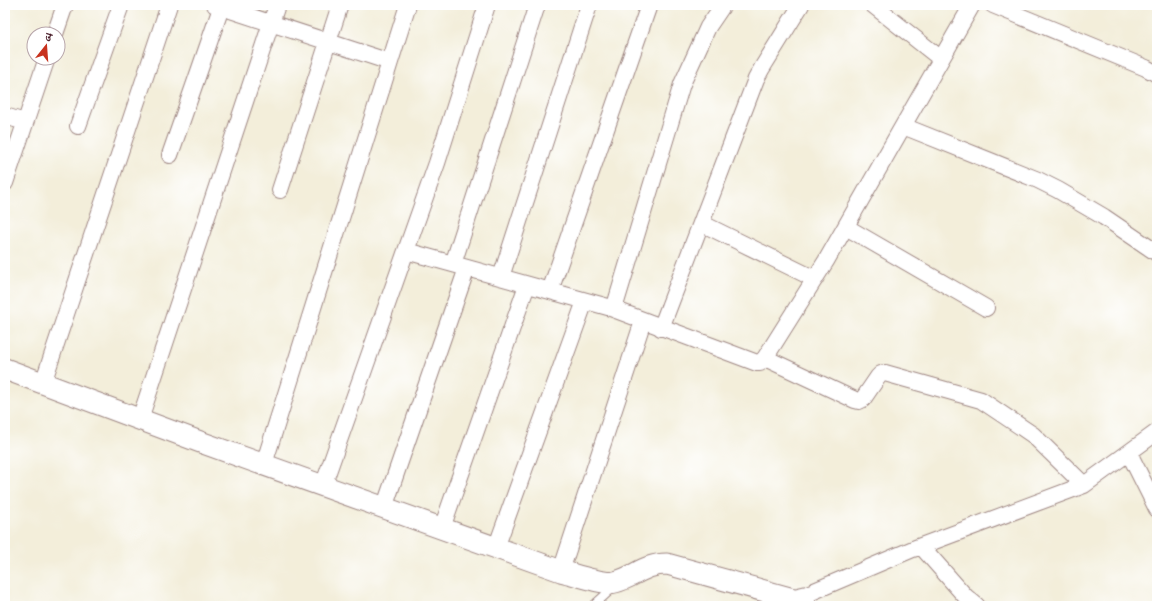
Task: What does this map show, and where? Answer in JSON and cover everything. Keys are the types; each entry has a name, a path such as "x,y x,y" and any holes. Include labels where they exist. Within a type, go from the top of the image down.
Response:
{"street":[{"path":"58,26 65,5"},
{"path":"78,126 120,5"},
{"path":"43,383 169,5"},
{"path":"140,419 277,5"},
{"path":"280,190 340,5"},
{"path":"264,464 408,5"},
{"path":"323,486 437,163 487,5"},
{"path":"384,508 460,266 537,5"},
{"path":"501,277 589,5"},
{"path":"550,291 648,5"},
{"path":"614,309 682,84 708,27 723,5"},
{"path":"661,328 756,80 801,5"},
{"path":"873,5 941,59"},
{"path":"406,251 614,309 661,328 760,363 765,358 815,279 846,227 972,5"},
{"path":"992,5 1146,68 1157,74"},
{"path":"170,155 219,6 390,62"},
{"path":"5,183 44,66"},
{"path":"5,116 26,122"},
{"path":"903,126 1038,180 1104,217 1157,253"},
{"path":"701,223 815,279"},
{"path":"846,227 986,308"},
{"path":"442,528 527,285"},
{"path":"496,548 585,301"},
{"path":"561,571 643,321"},
{"path":"765,358 859,401 863,399 878,376 886,373 981,400 1033,435 1084,485"},
{"path":"5,369 323,486 561,571 603,582 613,582 621,580 649,566 667,564 801,603 807,594 921,546 1084,485 1157,432"},
{"path":"1129,453 1157,509"},
{"path":"921,546 966,597 976,606"}],"lane":[{"path":"594,606 621,580"}]}
